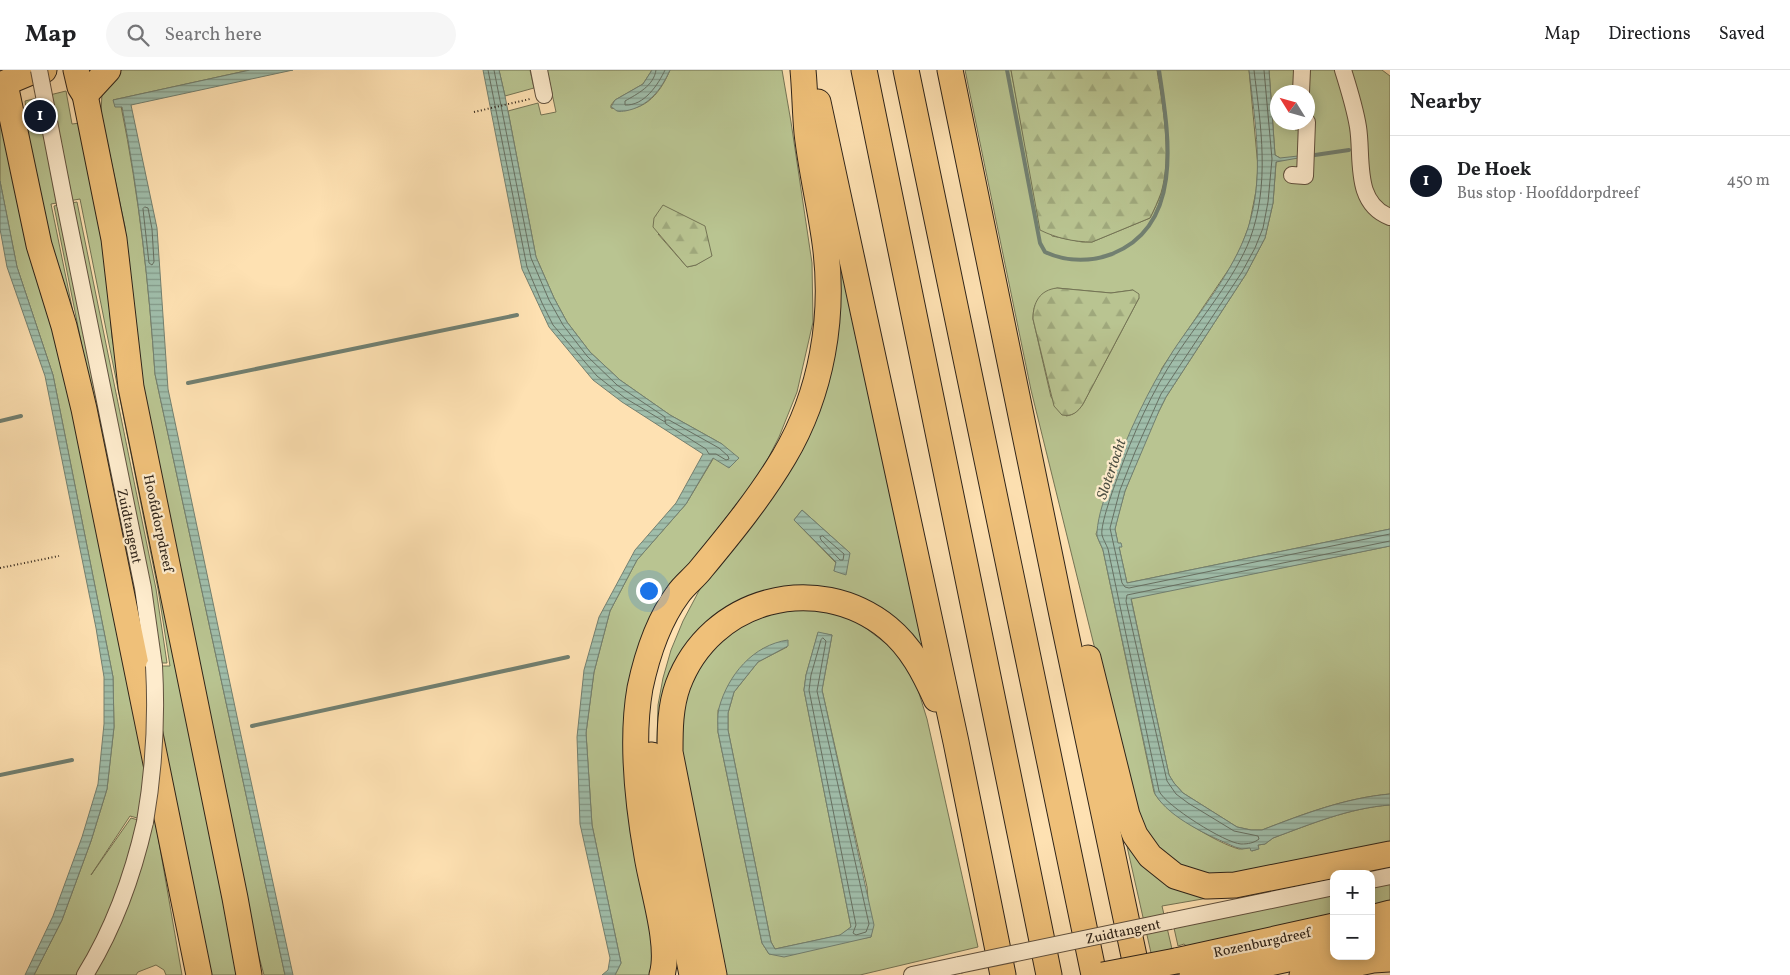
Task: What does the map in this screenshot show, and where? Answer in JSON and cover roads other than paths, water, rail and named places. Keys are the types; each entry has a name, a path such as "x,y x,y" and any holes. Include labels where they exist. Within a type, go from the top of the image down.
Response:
{"highway":[{"path":"44,70 31,72 3,85 39,245 64,326 84,409 199,974"},
{"name":"Hoofddorpdreef","path":"76,70 80,86 85,95 114,238 131,387 249,975"},
{"path":"85,95 108,70"},
{"path":"662,975 665,950 640,810 637,723 640,690 648,657 667,612 679,592 699,572 764,489 786,454 806,416 818,376 824,348 829,300 825,245 807,134 803,70"},
{"path":"811,70 956,742 1003,975"},
{"path":"864,70 1049,975"},
{"path":"906,70 1094,975"},
{"path":"950,70 1138,975"},
{"path":"1017,397 1080,626 1127,815 1135,835 1150,856 1175,876 1207,886 1221,886 1253,882 1390,854"},
{"path":"692,975 657,795 651,730 654,690 666,637 679,607 699,572"},
{"path":"714,975 675,780 670,752 670,729 673,702 680,679 696,651 721,625 741,613 778,599 809,597 837,602 863,612 889,629 915,657 923,670 956,742"},
{"path":"235,898 258,975"},
{"path":"1375,917 1390,913"},
{"name":"Rozenburgdreef","path":"1184,968 1330,927"},
{"path":"1375,940 1390,938"},
{"name":"Rozenburgdreef","path":"1103,975 1265,964 1330,950"},
{"path":"1302,975 1373,960 1390,959"},
{"name":"Rozenburgdreef","path":"1242,975 1265,964"}],"lane":[{"name":"Zuidtangent","path":"39,70 143,588 154,666 156,732 152,779 145,822 138,852 123,898 85,975"},
{"path":"539,70 544,95"},
{"path":"1301,85 1302,70"},
{"path":"1343,70 1358,126 1363,187 1373,206 1390,217"},
{"path":"1292,175 1305,176 1307,130"},
{"path":"1375,879 1390,876"},
{"name":"Zuidtangent","path":"912,975 1330,888"}],"water":[{"path":"250,70 293,70 131,105 157,228 168,389 293,975 285,975 155,374 150,307 133,173 122,107 115,107 113,100"},
{"path":"483,70 499,70 536,257 567,322 590,352 620,380 670,415 722,444 739,458 729,468 713,458 686,504 637,560 610,611 594,672 586,733 592,825 621,963 615,975 602,975 608,970 610,958 580,824 577,737 584,670 599,617 635,550 676,503 703,454 622,402 593,380 549,327 522,269"},
{"path":"652,70 670,70 653,97 640,106 625,111 618,111 611,107 615,100 643,84"},
{"path":"1249,70 1269,70 1270,130 1273,130 1275,155 1280,158 1298,156 1298,158 1276,162 1273,203 1265,238 1246,274 1166,397 1125,491 1115,529 1118,543 1121,543 1122,547 1119,547 1127,583 1390,529 1390,546 1131,599 1169,775 1183,793 1237,827 1251,830 1262,830 1341,803 1373,796 1390,794 1390,805 1360,809 1330,817 1273,838 1265,844 1258,845 1259,849 1251,851 1250,848 1242,849 1235,847 1191,826 1170,811 1155,794 1103,550 1097,534 1107,490 1139,412 1173,351 1215,292 1242,245 1253,208 1256,189 1256,130"},
{"path":"0,181 17,267 53,375 113,677 114,727 107,789 91,841 62,920 34,975 25,975 53,916 82,837 98,784 104,724 104,677 96,628 45,376 7,267 0,229"},
{"path":"802,510 850,553 846,575 834,571 836,562 794,520"},
{"path":"818,632 832,635 822,690 874,925 871,937 784,957 769,954 762,943 718,732 718,714 723,696 729,684 744,664 764,648 788,640 788,646 758,662 734,692 728,713 728,730 771,942 775,949 840,935 851,927 804,690 806,675"}],"waterway":[{"path":"1007,70 1040,243 1045,252 1062,258 1078,260 1104,257 1136,240 1152,222 1162,199 1167,174 1168,147 1159,70"},
{"path":"1315,155 1349,150"},
{"path":"188,383 517,315"},
{"path":"0,421 21,416"},
{"path":"252,726 568,657"},
{"path":"0,775 72,760"}],"place":[{"name":"De Hoek","path":"40,116"}],"water label":[{"name":"Slotertocht","path":"1111,469"}]}
